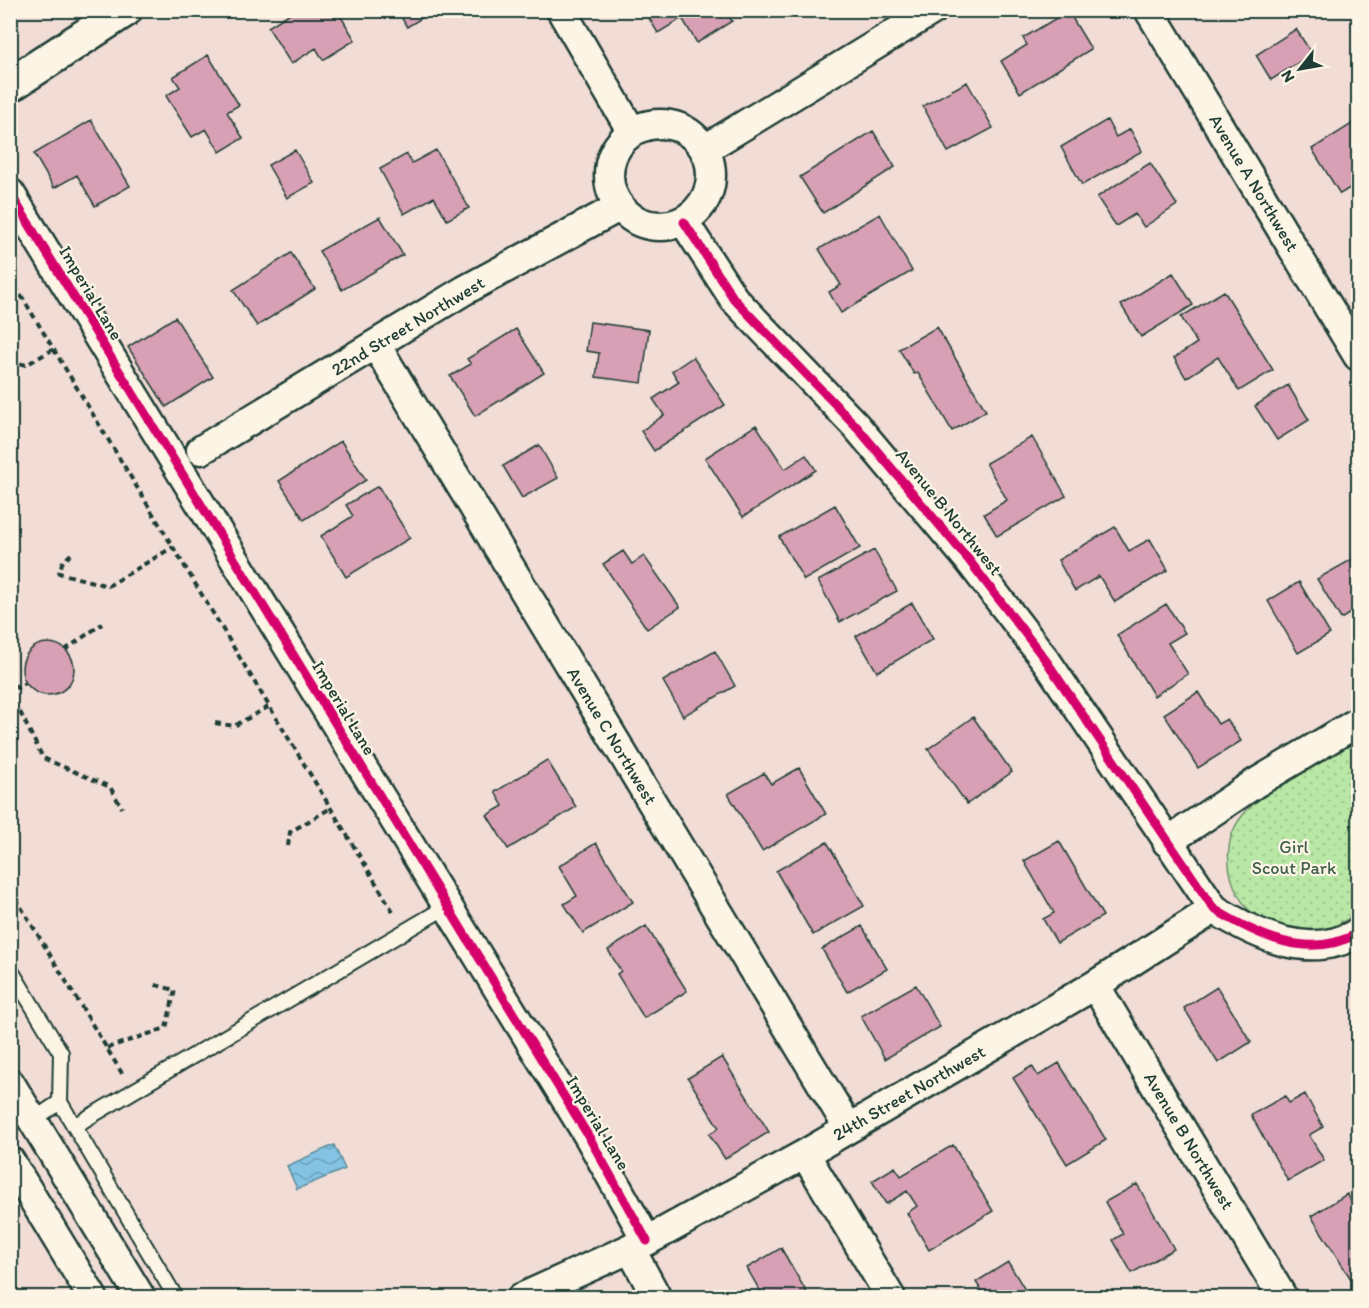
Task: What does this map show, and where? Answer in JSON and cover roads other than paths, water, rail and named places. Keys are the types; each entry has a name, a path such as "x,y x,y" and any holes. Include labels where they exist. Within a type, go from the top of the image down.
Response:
{"street":[{"path":"10,84 125,10"},
{"path":"561,10 632,132"},
{"path":"705,149 933,10"},
{"name":"Avenue A Northwest","path":"1149,10 1359,356"},
{"path":"664,123 694,136 705,149 711,165 712,182 707,198 684,222 667,227 650,226 634,220 619,207 612,193 608,176 611,159 619,143 632,132 647,125 664,123"},
{"name":"Imperial Lane","path":"10,193 589,1137 638,1245 657,1298"},
{"name":"22nd Street Northwest","path":"201,450 465,290 619,207"},
{"name":"Avenue B Northwest","path":"684,222 734,299 856,426 968,559 1047,662 1167,842"},
{"name":"Avenue C Northwest","path":"376,345 848,1127"},
{"path":"1359,722 1254,784 1167,842 1214,909 1256,933 1282,942 1309,947 1332,944 1359,933"},
{"name":"24th Street Northwest","path":"521,1298 638,1245 805,1154 1095,985 1214,909"},
{"name":"Avenue B Northwest","path":"1095,985 1283,1298"},
{"path":"10,1083 141,1298"},
{"path":"805,1154 891,1298"},
{"path":"10,1161 93,1298"}],"lane":[{"path":"74,1125 446,907"},
{"path":"10,969 61,1053 60,1102 176,1298"},
{"path":"33,1120 60,1102"}],"water":[{"path":"334,1145 345,1169 297,1189 287,1166"}],"park label":[{"name":"Girl Scout Park","path":"1294,857"}]}
